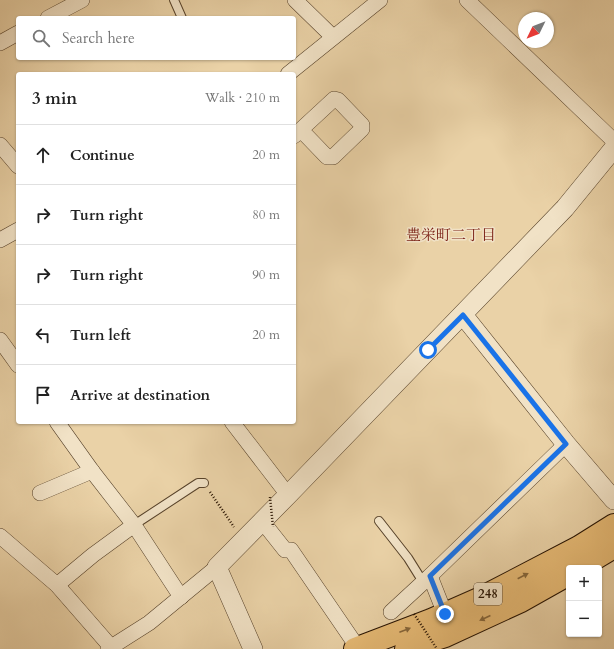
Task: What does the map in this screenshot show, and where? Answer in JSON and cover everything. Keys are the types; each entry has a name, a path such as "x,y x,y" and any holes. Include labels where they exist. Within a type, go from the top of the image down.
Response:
{"highway":[{"name":"248","path":"357,649 431,620 481,598 579,547 614,525"},
{"path":"584,565 614,547"},
{"name":"248","path":"406,649 445,636 514,604 566,576"}],"street":[{"path":"52,16 82,0"},
{"path":"295,0 333,37"},
{"path":"290,72 380,0"},
{"path":"467,0 614,141"},
{"path":"0,43 16,34"},
{"path":"0,145 16,164"},
{"path":"0,536 57,585 110,648 149,623 217,567 243,540 268,524 279,496 463,315 565,208 614,148"},
{"path":"0,240 16,231"},
{"path":"463,315 566,444 614,500"},
{"path":"0,340 16,362"},
{"path":"59,424 92,471 134,525 181,597"},
{"path":"233,424 279,496"},
{"path":"391,612 566,444"},
{"path":"40,493 92,471"},
{"path":"268,524 285,550 291,550 357,649"},
{"path":"57,585 93,554 134,525"},
{"path":"217,567 252,649"},
{"path":"426,579 445,614"}],"lane":[{"path":"174,0 181,16"},
{"path":"134,525 198,483 204,483"},
{"path":"379,521 426,579"}],"path":[{"path":"204,483 243,540"},
{"path":"268,524 279,496"},
{"path":"414,614 437,649"}],"district":[{"name":"豊栄町二丁目","path":"451,235"}],"route":[{"path":"428,350 463,315 566,444 430,576 445,614"}]}
